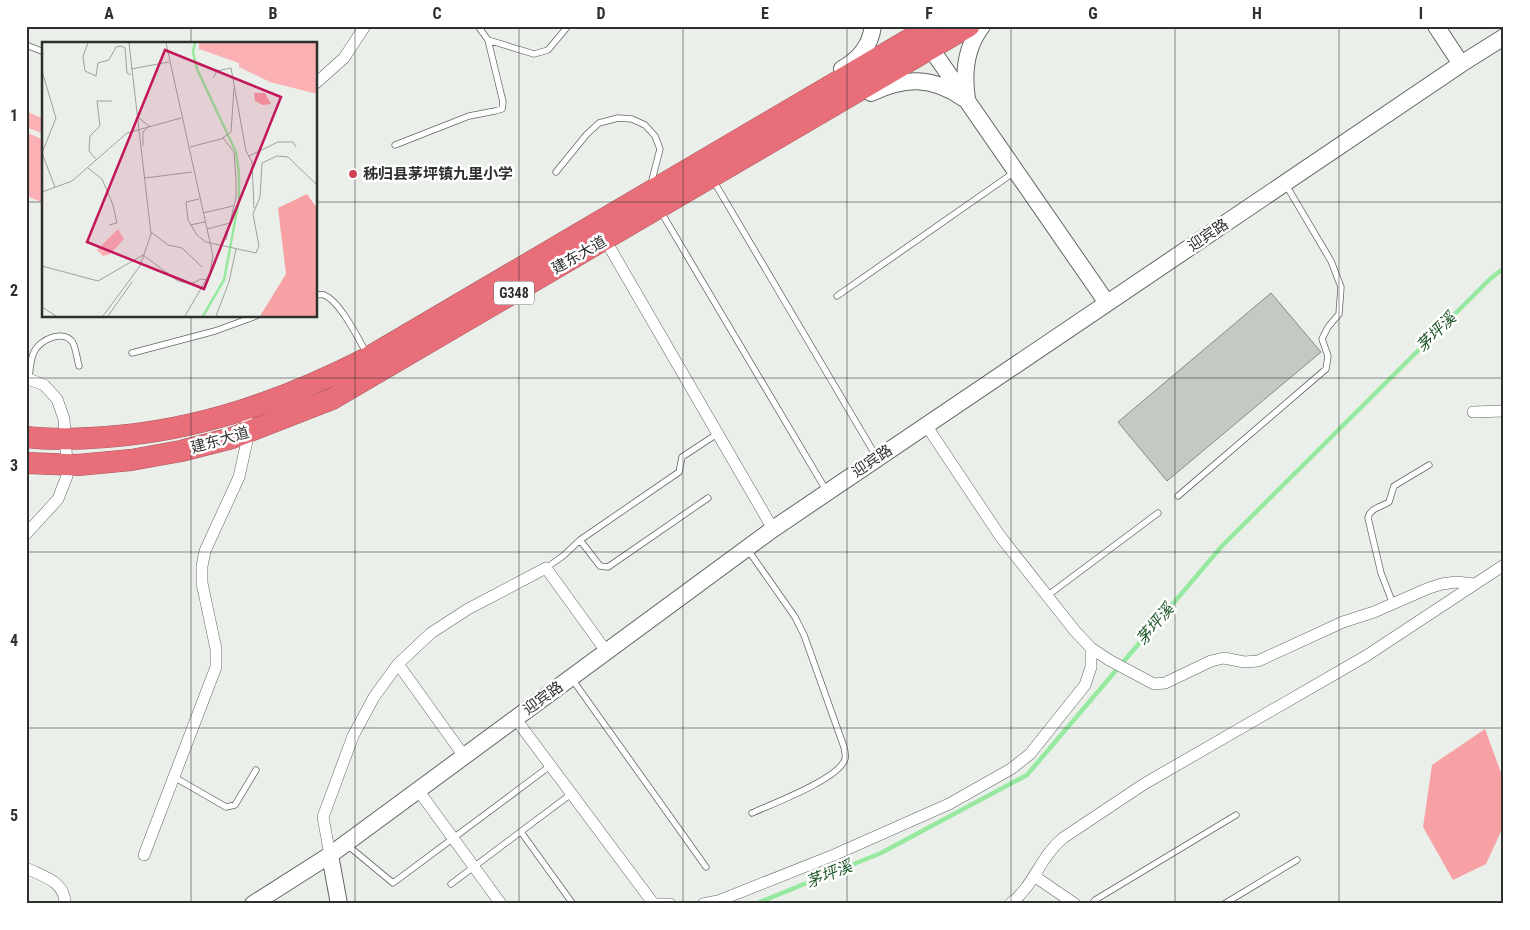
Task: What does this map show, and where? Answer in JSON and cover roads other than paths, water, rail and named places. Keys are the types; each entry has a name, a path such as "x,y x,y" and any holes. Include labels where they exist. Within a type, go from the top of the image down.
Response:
{"highway":[{"name":"建东大道","path":"26,463 67,464 131,460 181,451 232,438 332,399 373,365 809,109 924,34 969,26"},
{"name":"建东大道","path":"26,437 66,439 131,435 181,427 276,400 324,380 373,365"}],"main road":[{"path":"809,109 832,76 851,64 865,50 870,40 873,26"},
{"path":"967,101 965,65 972,41 982,26"},
{"path":"1436,26 1461,64"},
{"path":"924,34 967,101 1107,303"},
{"name":"迎宾路","path":"254,904 346,844 772,529 1461,64 1504,37"},
{"path":"809,109 853,103 891,84 910,80 940,86 967,101"},
{"path":"330,855 338,904"}],"street":[{"path":"318,81 344,58 365,26"},
{"path":"600,232 772,529"},
{"path":"26,534 58,499 67,476 64,419 57,399 44,385 27,378"},
{"path":"144,855 216,667 216,649 202,583 202,566 205,551 239,477 249,432 245,410"},
{"path":"1473,412 1504,412"},
{"path":"926,425 996,530 1047,596 1091,648 1108,660 1154,684 1165,683 1211,661 1224,658 1244,662 1258,661 1343,622 1374,612 1442,584 1456,582 1475,584"},
{"path":"1010,904 1023,892 1044,857 1053,846 1136,790 1366,656 1504,565"},
{"path":"330,855 323,817 353,736 374,697 398,664 431,633 468,609 546,568 606,651"},
{"path":"703,904 718,901 842,851 949,804 1011,769 1030,754 1085,685 1091,667 1091,648"},
{"path":"398,664 464,756"},
{"path":"515,718 651,903 670,904"},
{"path":"418,790 501,904"},
{"path":"26,868 59,884 65,894 65,904"},
{"path":"1034,876 1075,904"}],"lane":[{"path":"395,144 469,116 502,108 503,102 488,40 478,26"},
{"path":"488,40 534,54 548,50 568,26"},
{"path":"26,45 42,51"},
{"path":"556,172 587,134 600,123 618,118 632,119 645,125 655,136 660,149 654,200 827,492"},
{"path":"706,169 877,458"},
{"path":"837,296 1016,171"},
{"path":"1178,496 1326,369 1328,356 1322,339 1328,327 1339,314 1341,287 1332,261 1285,183"},
{"path":"318,294 324,295 344,314 373,365"},
{"path":"132,353 215,331 251,318"},
{"path":"27,378 34,352 42,342 53,337 64,336 72,342 79,366"},
{"path":"546,568 563,556 580,540 679,472 682,457 717,434"},
{"path":"1393,604 1381,573 1368,518 1369,514 1389,502 1392,490 1397,483 1429,465"},
{"path":"580,540 600,566 608,567 708,498"},
{"path":"1047,596 1158,513"},
{"path":"746,548 795,617 804,635 844,747 846,758 840,767 810,787 752,813"},
{"path":"571,678 706,866"},
{"path":"346,844 393,884 550,766"},
{"path":"174,777 226,807 235,804 256,770"},
{"path":"451,884 571,794"},
{"path":"1092,904 1095,900 1236,816"},
{"path":"521,832 573,904"},
{"path":"1224,904 1297,860"}],"waterway":[{"name":"茅坪溪","path":"755,904 881,853 1027,775 1222,546 1490,279 1504,268"}],"place":[{"name":"秭归县茅坪镇九里小学","path":"353,174"}]}
